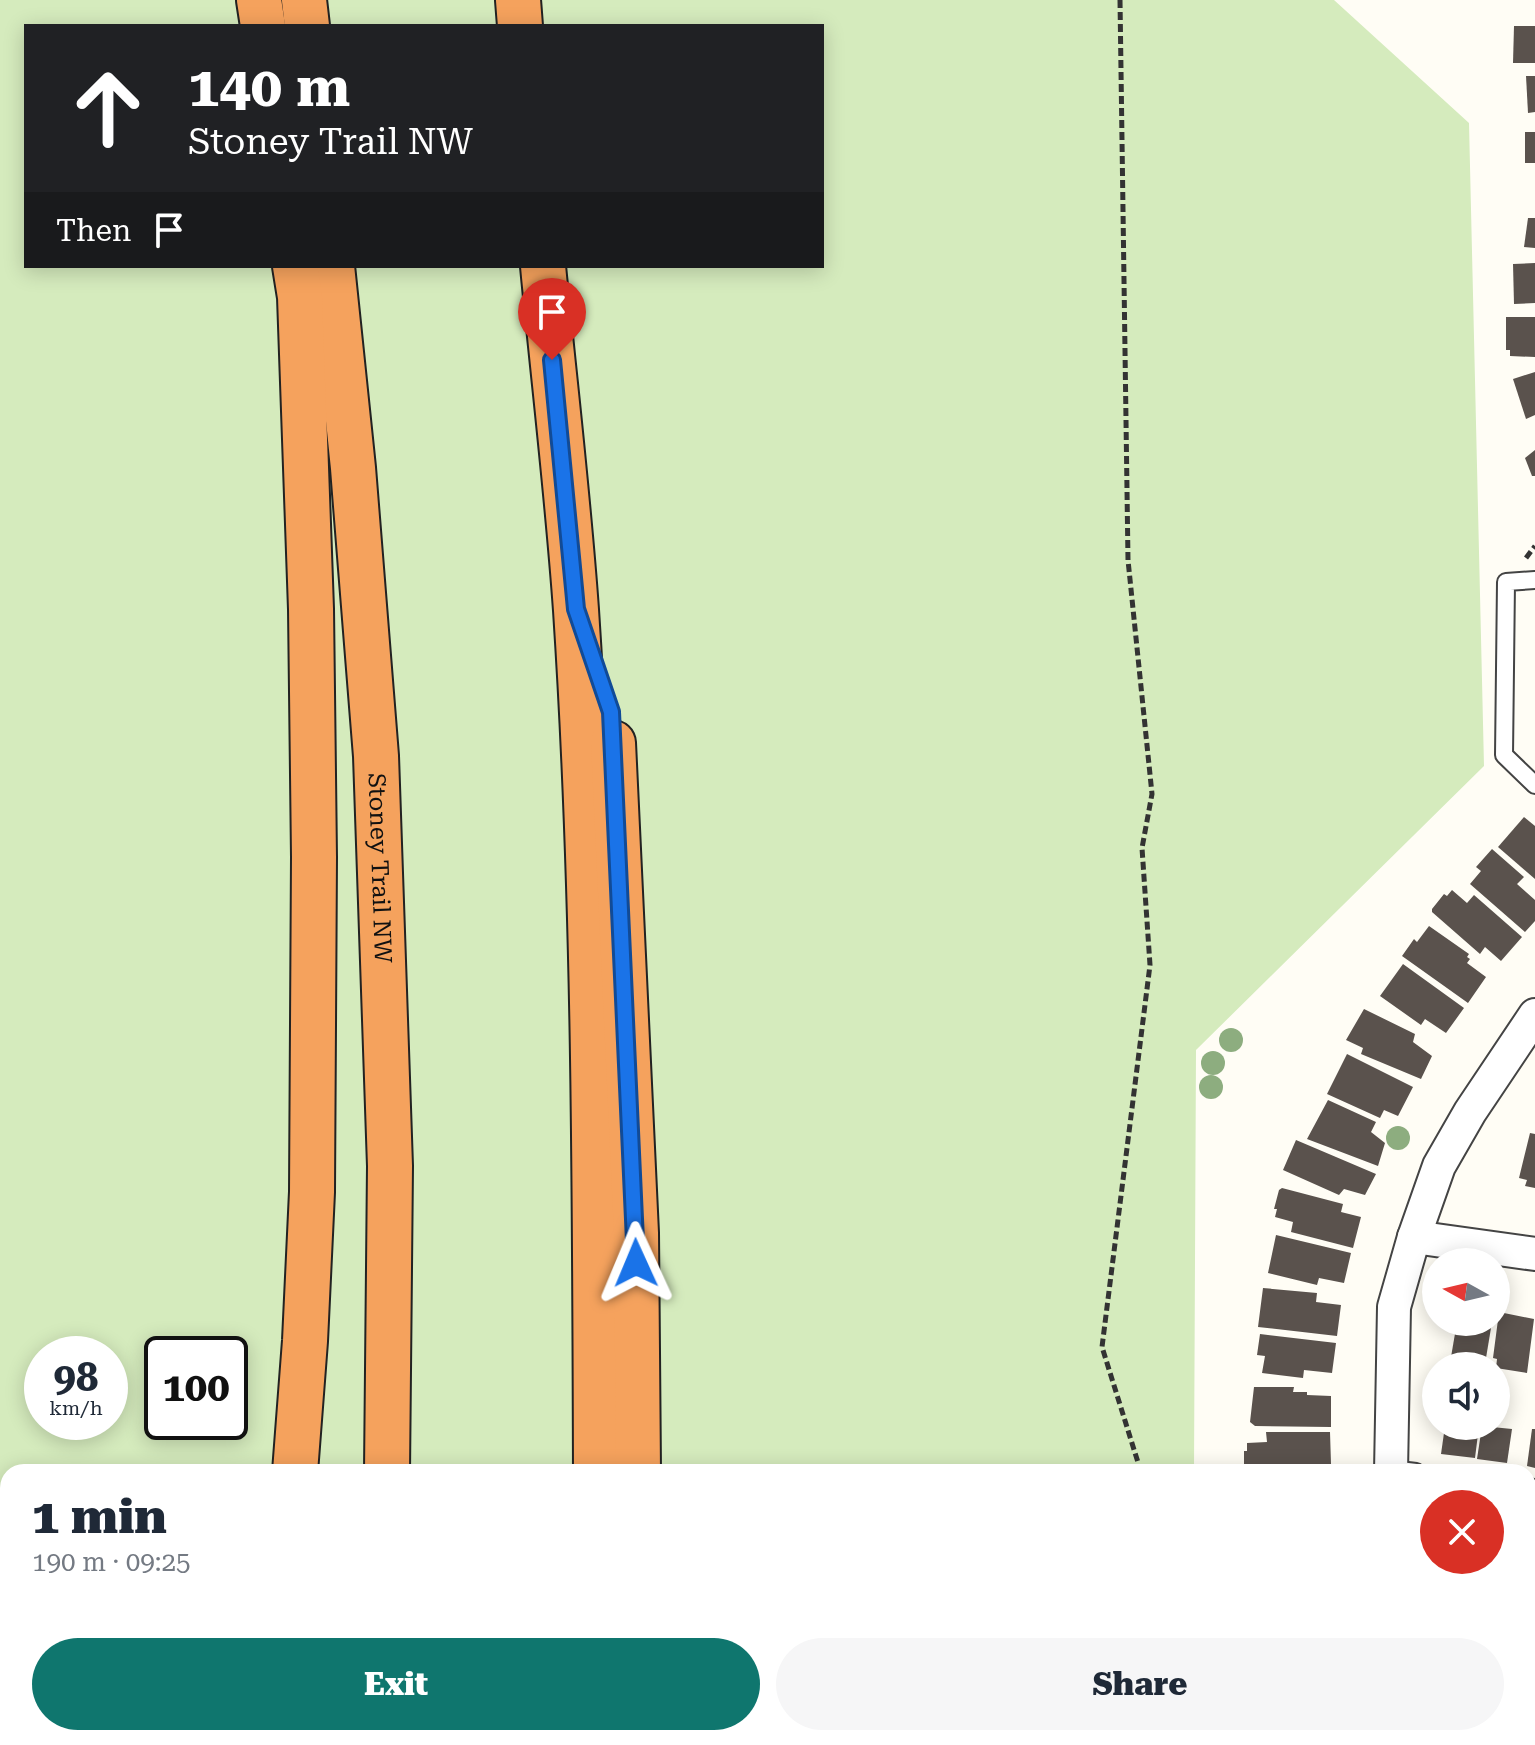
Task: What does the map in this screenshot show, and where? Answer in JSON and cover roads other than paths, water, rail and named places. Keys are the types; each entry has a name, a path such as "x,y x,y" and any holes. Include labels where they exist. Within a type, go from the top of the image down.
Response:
{"highway":[{"path":"259,0 263,24"},
{"path":"304,0 307,24"},
{"path":"518,0 520,24"},
{"path":"295,268 300,297 311,609 314,857 312,1192 296,1464"},
{"name":"Stoney Trail NW","path":"332,268 353,468 376,756 390,1166 387,1464"},
{"path":"543,268 576,609 594,1076 596,1464"},
{"path":"576,609 611,712 636,1233 638,1464"}],"street":[{"path":"1399,1464 1394,1307 1414,1237 1439,1166 1470,1112 1535,1016"},
{"path":"1414,1237 1535,1254"}],"lane":[{"path":"1535,580 1506,582 1504,755 1535,785"}]}
